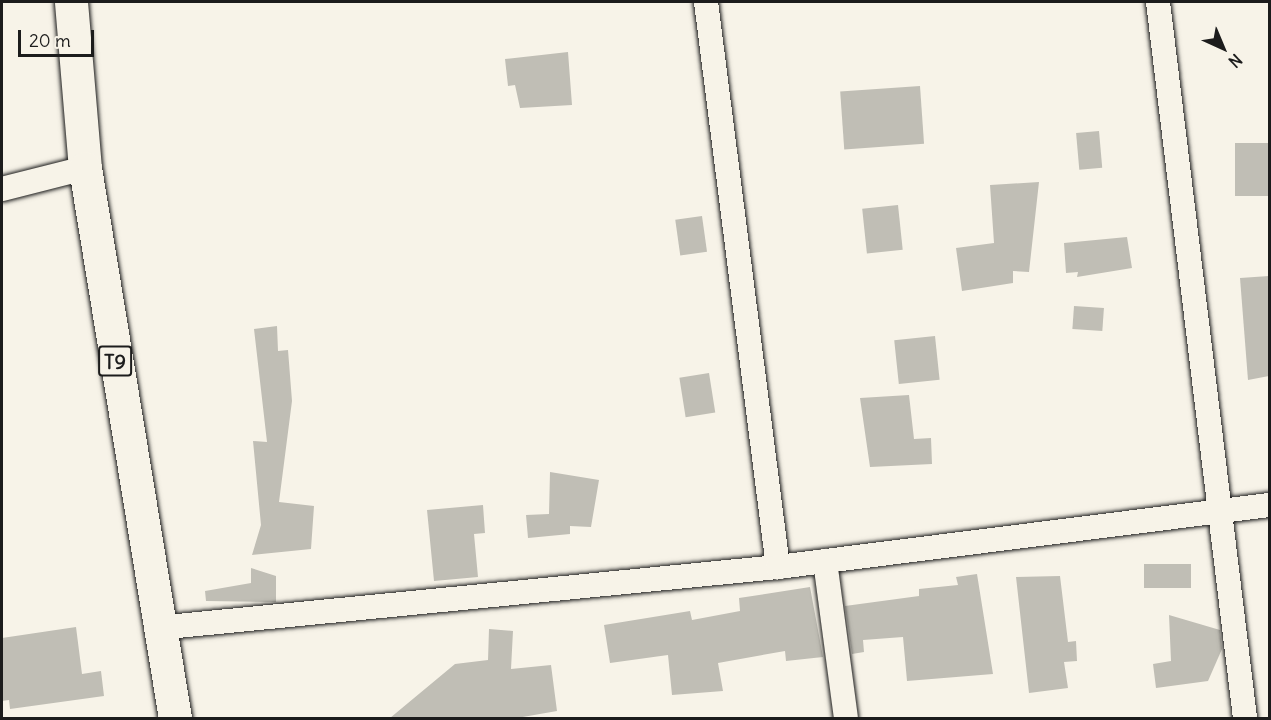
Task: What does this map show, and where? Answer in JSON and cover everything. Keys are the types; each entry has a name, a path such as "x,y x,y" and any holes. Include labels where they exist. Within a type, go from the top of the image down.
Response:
{"highway":[{"name":"T9","path":"74,2 85,168 157,628 175,718"}],"street":[{"path":"706,2 778,567"},
{"path":"1158,2 1245,718"},
{"path":"2,189 85,168"},
{"path":"157,628 778,567 1269,505"},
{"path":"825,561 846,718"}],"building":[{"path":"568,52 572,105 520,108 515,85 508,86 505,59"},
{"path":"920,86 924,144 844,149 840,92"},
{"path":"1099,131 1102,168 1079,170 1076,133"},
{"path":"1235,143 1269,143 1269,196 1235,196"},
{"path":"1039,182 1029,272 1013,271 1013,283 962,291 956,248 994,243 990,185"},
{"path":"898,205 903,250 867,254 862,209"},
{"path":"702,216 707,252 680,255 675,220"},
{"path":"1127,237 1132,268 1077,277 1078,272 1066,273 1064,243"},
{"path":"1269,276 1269,376 1248,380 1240,278"},
{"path":"1074,306 1104,308 1102,331 1072,329"},
{"path":"277,326 278,351 288,350 292,401 279,502 314,506 311,549 252,555 261,525 253,441 267,442 254,329"},
{"path":"935,336 940,380 899,384 894,340"},
{"path":"709,373 715,413 686,417 679,378"},
{"path":"909,395 914,439 931,438 932,464 870,467 860,398"},
{"path":"550,472 599,480 591,527 570,526 570,534 528,538 526,515 549,514"},
{"path":"483,505 485,533 474,534 478,577 434,581 427,510"},
{"path":"1144,564 1191,564 1191,588 1144,588"},
{"path":"251,568 276,576 276,602 206,601 205,591 251,583"},
{"path":"977,574 993,674 907,681 903,637 863,640 864,652 852,654 845,606 919,596 919,589 958,585 956,577"},
{"path":"1060,576 1068,642 1076,641 1077,661 1064,662 1068,688 1029,693 1016,577"},
{"path":"810,587 823,657 786,661 785,651 718,663 723,691 672,695 668,655 610,663 604,625 690,611 692,620 740,611 739,598"},
{"path":"1169,615 1220,630 1222,649 1208,681 1156,688 1153,664 1171,661"},
{"path":"76,627 82,674 101,671 104,696 10,709 9,700 2,701 2,638"},
{"path":"489,629 513,631 511,669 551,665 557,711 517,718 390,718 455,664 488,660"}]}
